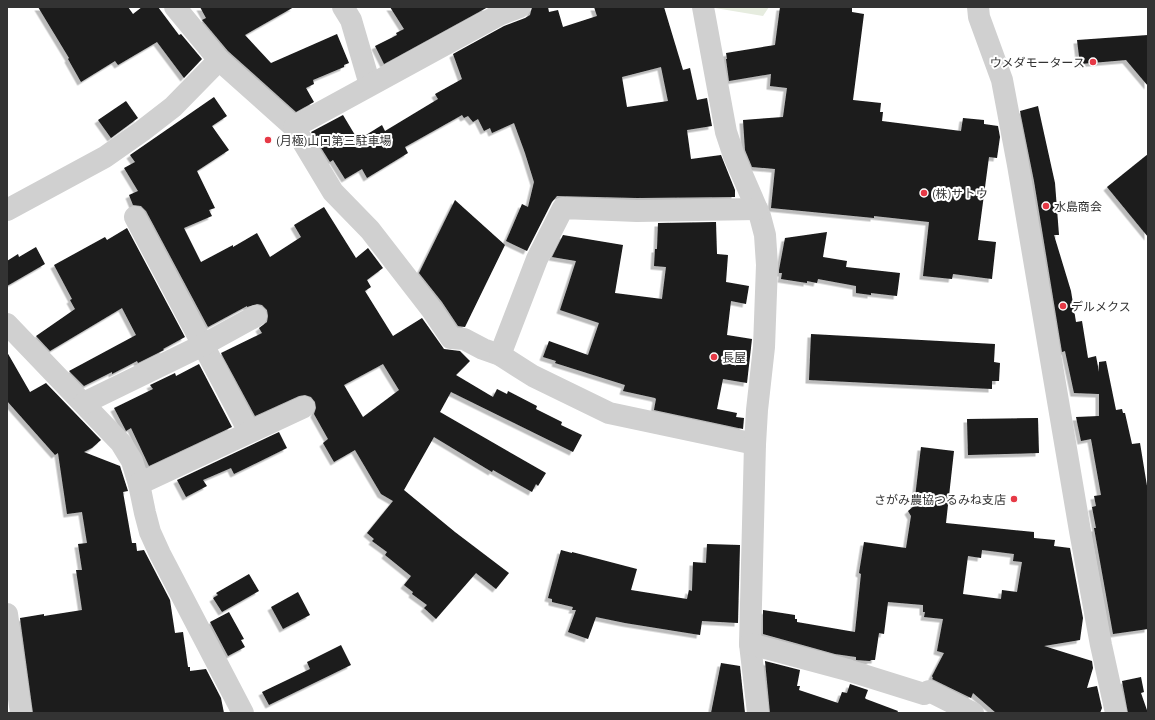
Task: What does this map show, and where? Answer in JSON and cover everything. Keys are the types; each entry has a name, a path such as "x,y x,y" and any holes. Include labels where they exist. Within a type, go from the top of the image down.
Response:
{"street":[{"path":"175,7 218,60 294,127 333,192 370,230 432,310 451,338 464,339 500,355 534,376 609,413 756,444"},
{"path":"343,7 351,20 370,85"},
{"path":"294,127 500,15 520,7"},
{"path":"703,7 726,132 734,156 757,209 765,235 767,265 764,347 757,410 750,644 758,713"},
{"path":"978,7 979,17 1002,80 1018,165 1080,531 1101,645 1116,713"},
{"path":"7,210 105,157 142,131 173,107 218,60"},
{"path":"500,355 537,259 563,208 637,211 757,209"},
{"path":"135,217 245,424"},
{"path":"84,403 203,345 256,316"},
{"path":"7,324 121,443 132,461 150,532 160,554 244,713"},
{"path":"139,484 304,407"},
{"path":"7,614 21,713"},
{"path":"750,644 844,669 924,694 929,691 973,713"}],"shaded area":[{"path":"709,7 769,7 763,16"}],"building":[{"path":"38,7 128,7 133,14 142,7 158,7 179,35 181,34 202,59 184,78 157,42 118,65 115,61 81,82 68,59 69,58"},
{"path":"200,7 294,7 245,35 271,63 337,34 349,63 344,65 344,67 313,80 314,84 306,88 314,102 296,112 228,51 202,20 206,18"},
{"path":"390,7 488,7 384,64 375,46 397,35 396,33 404,29"},
{"path":"532,7 548,7 549,12 558,10 563,27 597,16 594,7 664,7 683,70 690,68 697,100 707,98 712,126 687,130 691,159 721,155 735,190 735,197 637,198 557,196 552,202 527,251 506,241 522,204 528,207 534,182 514,123 492,133 490,128 484,131 478,119 473,122 468,116 464,118 462,115 405,147 408,153 367,178 362,169 345,179 333,160 330,162 311,132 343,115 358,140 382,125 385,131 438,99 435,94 462,79 453,54 504,26 530,15","holes":["661,67 668,101 627,107 622,77"]},
{"path":"780,7 852,7 852,12 864,14 853,100 881,103 880,112 883,112 882,121 961,131 963,118 984,120 984,124 998,126 1000,137 997,158 989,157 978,240 996,242 992,279 953,274 952,279 923,276 929,222 771,208 775,169 752,167 745,150 743,120 783,117 787,88 770,86 771,74 729,81 726,53 775,45"},
{"name":"ウメダモータース","path":"1148,35 1148,86 1126,60 1080,64 1077,40"},
{"path":"214,97 227,116 212,126 229,150 197,171 215,208 209,210 212,216 184,228 201,262 233,245 233,247 257,233 270,257 301,237 294,225 324,207 356,258 368,248 383,268 367,280 371,287 365,291 393,336 422,318 444,349 460,351 470,361 456,375 493,397 497,389 507,394 508,391 537,406 536,409 562,422 561,425 582,435 573,452 451,392 440,412 546,473 538,486 536,484 532,492 493,470 492,472 434,437 404,490 455,532 509,573 496,589 476,573 436,619 424,608 427,605 412,594 413,592 404,585 411,576 385,555 387,552 372,541 374,539 367,533 393,501 381,494 355,450 334,462 323,443 328,439 314,414 316,408 315,402 311,397 305,395 299,396 255,416 221,353 262,333 259,328 267,322 267,310 262,305 257,304 247,306 208,327 146,211 141,206 133,205 129,195 138,191 124,168 135,162 130,155","holes":["383,364 399,390 363,417 344,385"]},
{"path":"126,101 138,118 111,138 98,120"},
{"path":"1038,106 1055,183 1059,235 1054,235 1071,291 1076,322 1082,321 1088,358 1096,356 1099,372 1099,362 1106,361 1116,410 1122,409 1123,413 1125,413 1132,444 1140,443 1148,492 1148,629 1113,634 1094,528 1096,528 1092,507 1096,506 1094,496 1101,495 1091,439 1081,441 1076,417 1099,416 1099,394 1074,393 1065,351 1062,352 1034,181 1020,111"},
{"path":"1148,154 1148,237 1107,187"},
{"path":"455,200 505,245 465,327 458,326 442,302 419,273"},
{"path":"716,222 717,254 728,255 726,282 749,286 746,304 731,301 727,335 752,339 747,383 723,379 717,409 737,413 736,417 744,418 743,429 654,410 655,398 623,391 625,385 555,363 556,361 543,357 549,341 588,355 599,323 560,310 576,261 552,257 563,235 623,245 615,293 662,299 666,267 654,266 655,249 657,249 658,223"},
{"path":"127,228 185,337 163,349 164,350 138,363 137,361 84,386 69,371 136,335 122,308 50,351 36,336 75,309 70,300 72,299 54,265 105,237 107,240"},
{"path":"827,232 823,257 847,261 846,267 900,273 897,296 856,293 856,286 818,279 817,283 807,281 807,283 781,279 782,273 779,273 779,270 785,238"},
{"path":"36,247 45,264 7,286 7,261 18,254 19,257"},
{"path":"811,334 995,344 994,362 1000,363 999,381 992,381 992,389 809,380"},
{"path":"7,352 30,392 46,383 101,440 92,448 84,452 120,466 128,491 123,492 132,543 136,543 137,551 144,550 170,600 175,633 183,632 188,667 190,667 190,671 206,669 221,698 224,713 33,713 20,618 82,610 76,570 82,570 78,544 87,543 82,512 67,514 58,453 55,455 7,401"},
{"path":"199,364 232,427 149,466 131,428 126,431 114,408 153,389 150,385 175,373 176,376"},
{"path":"1038,418 1039,453 968,455 967,419"},
{"path":"279,432 287,448 234,474 231,468 203,480 207,486 186,497 177,480"},
{"path":"921,447 954,451 946,523 1034,532 1034,538 1055,540 1054,546 1070,548 1083,618 1080,640 1044,646 1092,661 1093,668 1087,688 1097,686 1102,708 1100,713 996,713 973,693 971,698 932,679 932,676 944,653 937,651 943,619 924,617 925,612 923,612 923,605 888,602 884,634 879,633 875,660 870,661 856,660 856,657 835,654 763,634 763,610 795,615 797,622 855,632 861,574 859,573 864,542 906,548 911,516 908,511 914,506","holes":["982,550 1014,554 1013,561 1022,562 1017,592 1002,590 1001,599 963,594 968,556 981,558"]},
{"path":"707,544 740,545 738,623 702,621 700,635 596,617 588,639 568,632 576,610 572,610 573,607 552,602 552,599 548,598 561,550 637,569 631,590 687,599 689,590 692,591 693,562 706,563"},
{"path":"249,574 259,591 222,612 213,598 218,595 216,593"},
{"path":"298,592 310,615 283,629 271,607"},
{"path":"229,612 244,639 241,640 245,647 228,656 210,622"},
{"path":"341,645 351,665 269,705 262,692 310,669 307,662"},
{"path":"765,661 800,670 797,686 800,686 799,690 838,703 842,692 847,693 850,684 868,690 866,699 898,711 897,713 770,713"},
{"path":"721,663 740,666 745,713 711,713"},
{"path":"1141,677 1144,692 1141,693 1148,713 1128,713 1122,681"}],"place":[{"name":"ウメダモータース","path":"1093,62"},
{"name":"(月極)山口第三駐車場","path":"268,140"},
{"name":"(株)サトウ","path":"924,193"},
{"name":"水島商会","path":"1046,206"},
{"name":"デルメクス","path":"1063,306"},
{"name":"長屋","path":"714,357"},
{"name":"さがみ農協つるみね支店","path":"1014,499"}]}
